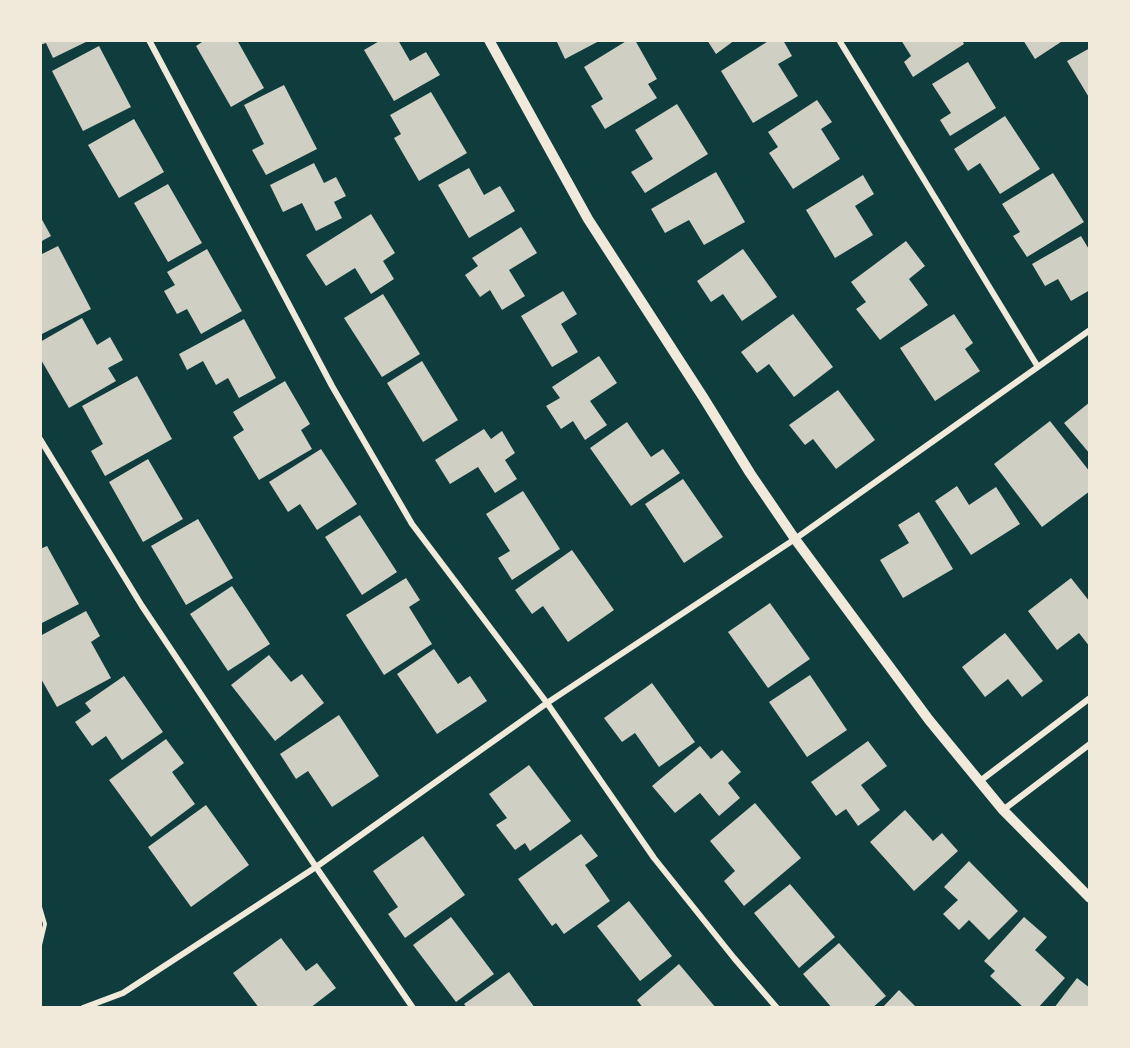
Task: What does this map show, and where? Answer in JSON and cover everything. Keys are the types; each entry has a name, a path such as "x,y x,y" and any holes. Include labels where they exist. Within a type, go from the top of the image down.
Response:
{"street":[{"path":"149,40 332,386 412,524 547,703 654,858 777,1008"},
{"path":"489,40 588,219 750,473 795,539 929,720 1003,810 1089,898"},
{"path":"839,40 1038,367"},
{"path":"83,1008 123,993 316,867 547,703 795,539 1089,330"},
{"path":"40,439 142,606 413,1008"},
{"path":"980,781 1089,699"},
{"path":"1003,810 1089,744"}],"path":[{"path":"40,907 45,924 40,945"}],"building":[{"path":"40,40 90,40 53,58 46,43 40,45"},
{"path":"205,40 237,40 264,88 231,107 196,46"},
{"path":"381,40 398,40 410,61 426,52 440,75 394,101 364,50"},
{"path":"556,40 601,40 565,59"},
{"path":"628,40 635,40 657,79 648,84 657,98 605,129 591,106 603,99 584,67"},
{"path":"707,40 735,40 716,54"},
{"path":"770,40 783,40 792,56 778,64 798,96 753,123 721,71"},
{"path":"901,40 962,40 964,44 913,77 904,62 911,56"},
{"path":"1023,40 1064,40 1035,59"},
{"path":"99,46 131,107 83,131 52,71"},
{"path":"1090,48 1090,99 1067,61"},
{"path":"968,62 996,108 950,136 940,120 951,113 932,84"},
{"path":"284,85 317,149 266,175 252,150 264,144 244,105"},
{"path":"431,92 467,153 419,181 394,138 401,134 390,115"},
{"path":"817,100 832,122 821,129 840,159 793,189 769,153 778,147 768,132"},
{"path":"677,104 708,154 645,193 631,172 653,159 635,130"},
{"path":"1005,116 1040,169 1000,194 980,163 968,171 954,149"},
{"path":"134,119 164,172 119,198 88,145"},
{"path":"314,163 324,183 336,177 346,196 334,202 342,218 316,231 302,203 283,212 270,185"},
{"path":"469,168 484,195 500,186 515,211 469,238 438,185"},
{"path":"716,172 745,222 704,245 689,220 665,233 651,209"},
{"path":"1053,173 1084,222 1027,257 1013,236 1020,232 1002,204"},
{"path":"863,175 874,194 855,206 873,235 835,258 806,210"},
{"path":"168,184 202,243 168,262 134,203"},
{"path":"371,214 395,253 383,261 394,279 371,294 355,268 326,286 306,255"},
{"path":"40,216 51,236 40,242"},
{"path":"521,227 537,253 509,270 525,296 502,310 490,290 480,297 465,275 478,266 472,258"},
{"path":"1081,236 1090,251 1090,290 1071,301 1058,279 1045,286 1032,264"},
{"path":"906,241 925,266 909,279 928,305 880,340 856,309 866,302 851,282"},
{"path":"58,246 91,309 40,335 40,255"},
{"path":"207,249 242,311 201,334 187,309 177,314 164,291 175,285 167,272"},
{"path":"743,249 777,297 742,321 723,294 711,302 697,281"},
{"path":"563,291 577,314 561,324 578,352 552,367 521,316"},
{"path":"383,294 420,354 382,377 344,318"},
{"path":"793,314 833,367 794,397 769,364 757,373 741,352"},
{"path":"954,314 973,343 965,349 980,371 935,401 900,348"},
{"path":"82,318 97,345 110,337 123,360 108,368 116,381 69,408 40,358 40,342"},
{"path":"244,319 276,378 239,398 228,378 216,385 203,361 187,370 179,354"},
{"path":"599,356 617,383 590,401 607,425 585,440 573,421 561,429 546,406 560,398 552,387"},
{"path":"422,361 458,420 423,442 387,383"},
{"path":"137,376 172,439 105,476 91,451 103,444 82,406"},
{"path":"285,381 310,424 301,430 312,449 259,480 233,437 244,430 233,412"},
{"path":"838,390 875,440 836,469 813,439 805,445 789,425"},
{"path":"1090,402 1090,454 1064,423"},
{"path":"1050,421 1090,472 1090,491 1042,527 994,464"},
{"path":"627,422 651,457 663,449 680,473 631,506 590,448"},
{"path":"484,429 491,439 502,431 515,453 505,460 517,479 495,493 478,467 450,484 435,460"},
{"path":"321,449 357,504 317,530 300,504 288,512 269,482"},
{"path":"148,459 183,519 143,542 109,482"},
{"path":"683,479 723,537 684,563 645,504"},
{"path":"957,486 969,505 996,487 1020,524 971,555 935,501"},
{"path":"523,491 560,549 512,580 498,558 510,551 486,514"},
{"path":"919,512 953,569 903,598 880,560 909,543 898,525"},
{"path":"360,515 397,572 362,595 325,537"},
{"path":"198,519 233,578 186,605 151,546"},
{"path":"47,546 79,604 40,624 40,549"},
{"path":"572,550 614,610 568,642 543,606 532,614 515,590"},
{"path":"406,578 420,600 409,607 432,644 384,675 346,615"},
{"path":"1071,578 1090,602 1090,647 1079,633 1057,650 1028,611"},
{"path":"232,586 270,644 228,671 190,614"},
{"path":"770,603 810,659 768,688 728,632"},
{"path":"86,611 100,636 91,642 111,678 57,707 40,677 40,636"},
{"path":"1005,633 1043,681 1022,697 1008,679 985,697 962,667"},
{"path":"434,649 458,684 470,676 487,701 437,734 397,674"},
{"path":"269,655 291,682 302,674 324,703 275,741 231,685"},
{"path":"810,675 847,730 807,757 769,702"},
{"path":"124,676 163,732 122,760 106,736 92,746 75,722 91,711 85,703"},
{"path":"652,683 695,742 659,767 635,733 622,742 604,718"},
{"path":"339,715 379,776 332,807 308,771 296,779 280,754"},
{"path":"166,739 184,763 172,772 195,804 151,837 109,780"},
{"path":"868,741 887,766 861,785 880,810 858,826 846,809 836,816 811,782"},
{"path":"700,746 711,759 722,750 741,772 728,783 740,798 719,816 700,793 675,813 652,786"},
{"path":"529,765 571,821 530,851 525,843 515,850 496,825 507,818 489,794"},
{"path":"755,803 801,858 744,906 724,881 735,871 710,841"},
{"path":"206,805 249,865 191,907 148,847"},
{"path":"905,810 933,841 942,833 958,851 914,891 870,842"},
{"path":"581,834 598,856 585,865 610,901 564,934 556,923 552,926 518,879"},
{"path":"423,836 465,895 405,938 388,914 398,907 373,871"},
{"path":"969,861 1018,911 989,940 969,920 959,930 943,914 958,900 944,887"},
{"path":"790,884 835,937 799,968 754,913"},
{"path":"629,901 672,956 640,981 597,926"},
{"path":"451,917 494,974 456,1002 413,945"},
{"path":"1024,917 1047,937 1035,950 1065,978 1038,1008 1024,1008 990,976 995,971 984,961"},
{"path":"281,938 306,971 317,963 336,988 310,1008 259,1008 233,973"},
{"path":"839,943 886,996 872,1008 832,1008 803,974"},
{"path":"679,964 716,1008 643,1008 637,1000"},
{"path":"509,972 535,1008 467,1008 464,1004"},
{"path":"1077,978 1090,988 1090,1008 1054,1008"},
{"path":"899,990 917,1008 882,1008"}]}
